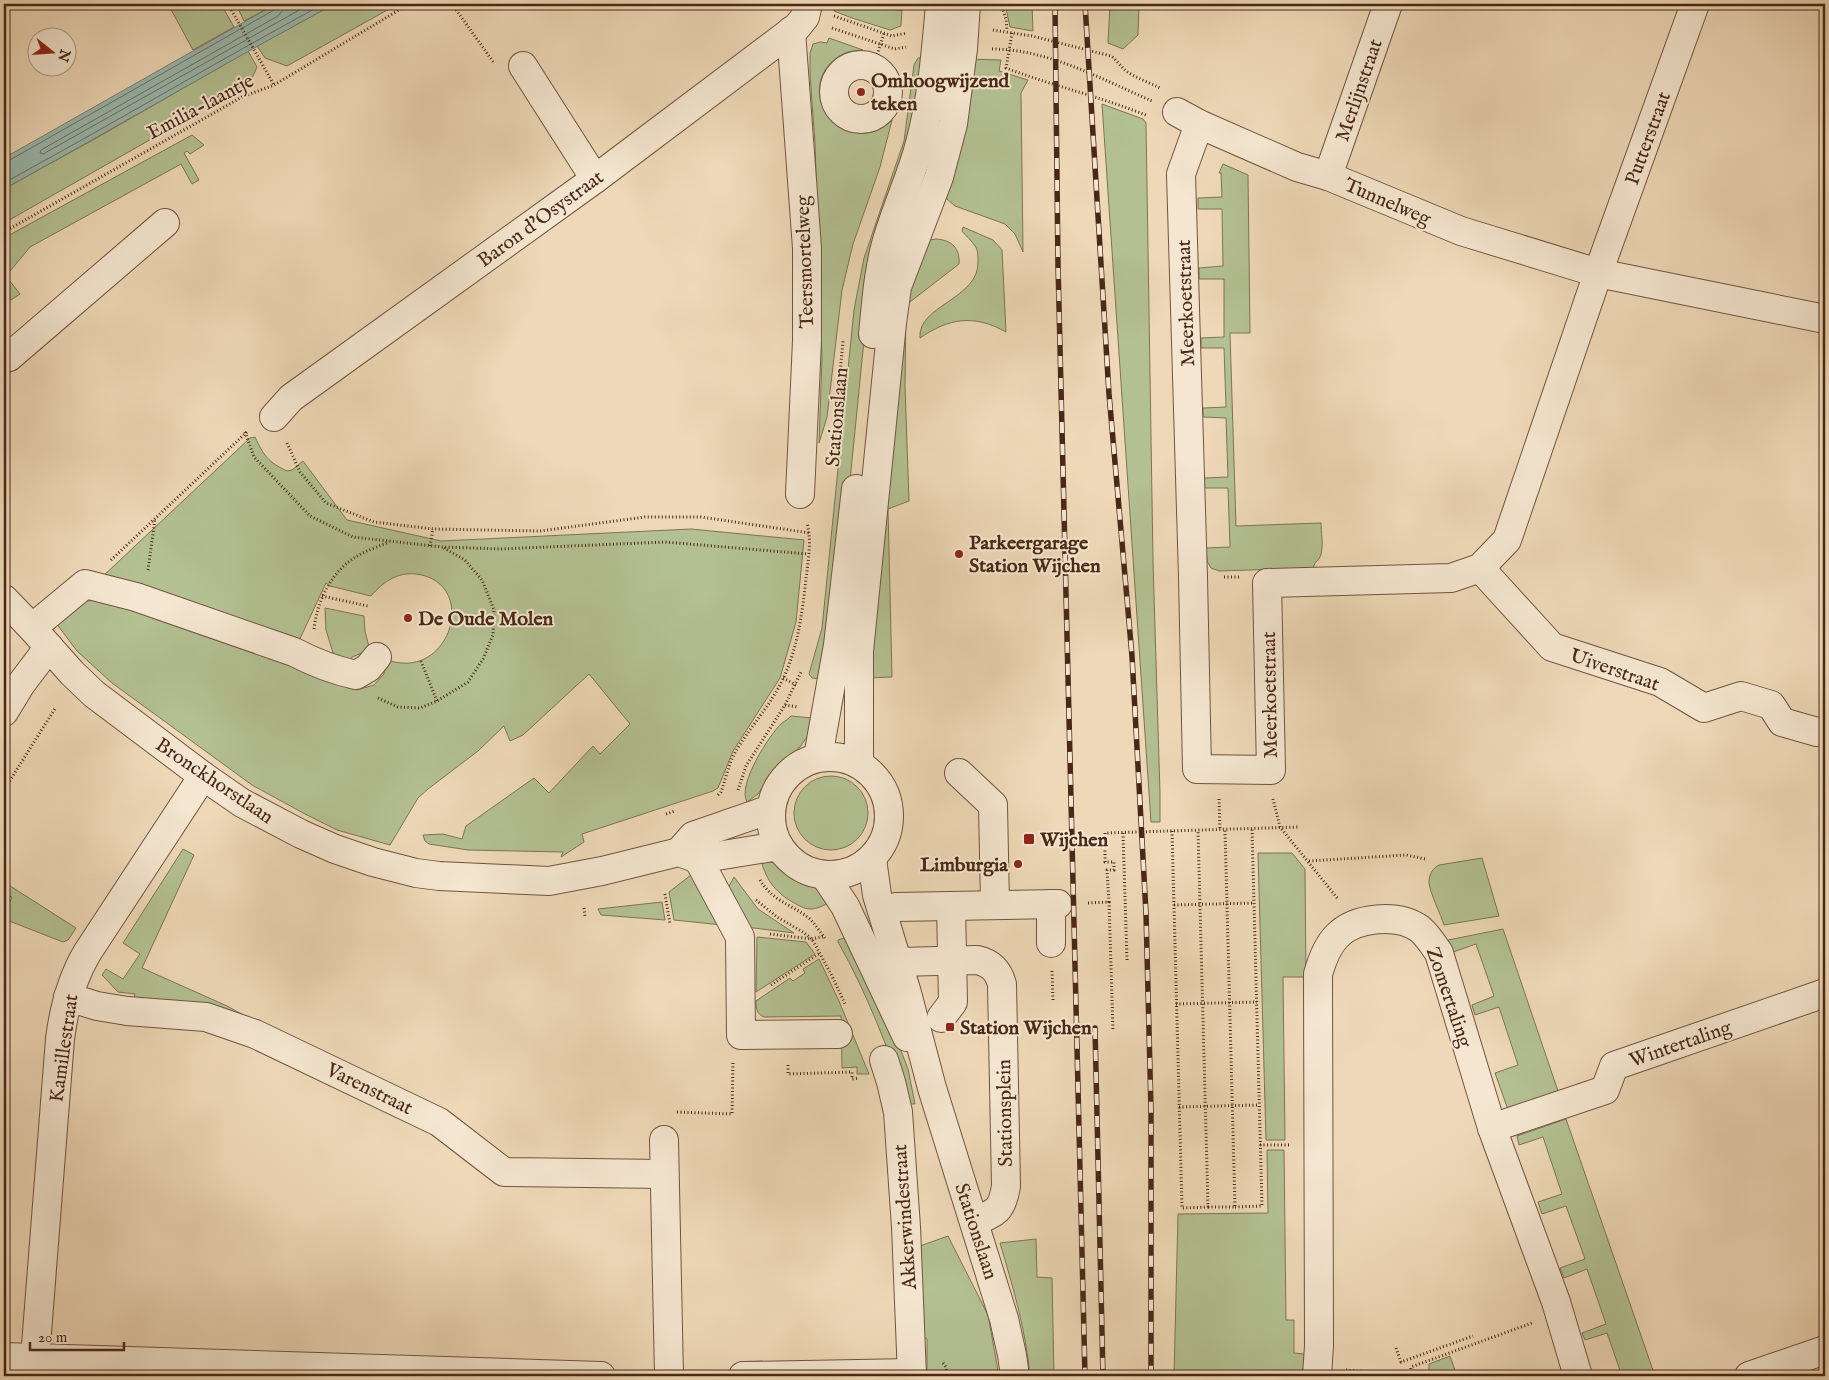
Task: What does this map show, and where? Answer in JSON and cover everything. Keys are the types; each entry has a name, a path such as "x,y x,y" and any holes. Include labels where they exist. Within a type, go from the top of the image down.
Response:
{"street":[{"name":"Stationslaan","path":"858,763 859,651 877,288 885,246 919,148 929,103 940,4"},
{"name":"Stationslaan","path":"818,757 866,486 897,287 939,177 953,124 964,41 966,4"},
{"name":"Merlijnstraat","path":"1328,176 1388,4"},
{"name":"Putterstraat","path":"1598,273 1695,4"},
{"name":"Baron d'Osystraat","path":"274,417 291,398 595,179 803,15"},
{"name":"Teersmortelweg","path":"800,494 807,341 803,15"},
{"path":"523,66 595,179"},
{"name":"Tunnelweg","path":"1180,108 1297,167 1328,176 1461,231 1598,273 1825,319"},
{"name":"Meerkoetstraat","path":"1180,108 1197,769 1271,770 1267,583"},
{"path":"4,355 9,357 165,223"},
{"path":"1267,583 1451,578 1480,568 1507,540 1598,273"},
{"name":"Uiverstraat","path":"1480,568 1552,647 1660,682 1704,708 1740,696 1770,705 1782,722 1817,732 1825,730"},
{"path":"4,712 21,684 41,638 85,584 133,596 294,652 318,664 356,675 368,668 376,657"},
{"name":"Bronckhorstlaan","path":"4,599 94,694 203,776 242,803 300,834 372,862 416,873 464,878 548,881 602,871 690,849 750,851 778,846"},
{"path":"839,756 858,763 874,774 884,790 890,808 889,827 883,844 872,859 858,869 842,875 825,876 806,871 790,861 778,846 772,828 771,809 776,791 786,775 800,764 818,757 839,756"},
{"path":"959,773 993,805 995,905"},
{"name":"Kamillestraat","path":"35,1358 60,1039 72,981 87,953 203,776"},
{"name":"Bronckhorstlaan","path":"690,849 741,819 771,809"},
{"path":"690,849 740,937 741,1035 838,1034"},
{"name":"Stationslaan","path":"872,859 877,895 898,962 932,1088 1004,1320 1015,1376"},
{"name":"Stationslaan","path":"825,876 845,906 932,1088"},
{"path":"891,910 896,907 1054,904 1051,943"},
{"path":"941,1018 953,1002 951,906"},
{"name":"Zomertaling","path":"1318,1372 1317,984 1322,960 1336,936 1346,928 1357,923 1375,920 1404,922 1418,928 1429,938 1439,953 1492,1128 1556,1302 1578,1376"},
{"name":"Stationsplein","path":"898,962 977,960 985,962 996,970 1002,984 1006,1186 1003,1203 999,1209 989,1216 974,1222"},
{"name":"Wintertaling","path":"1492,1128 1604,1090 1614,1066 1825,993"},
{"name":"Varenstraat","path":"68,997 96,1006 127,1011 206,1017 256,1034 440,1122 504,1172 664,1174"},
{"name":"Akkerwindestraat","path":"887,1069 898,1112 912,1374"},
{"path":"664,1140 669,1376"},
{"path":"1749,1376 1825,1350"},
{"path":"4,1357 521,1375 601,1376"},
{"path":"743,1376 912,1374"}],"path":[{"path":"228,4 274,85"},
{"name":"Emilia-laantje","path":"4,232 242,97 274,85 409,4"},
{"path":"452,4 505,78 523,66"},
{"path":"1001,4 1006,19 1007,31"},
{"path":"803,15 892,36 911,33 908,55"},
{"path":"803,15 877,56"},
{"path":"964,41 984,30 1007,31 1111,56 1128,73 1180,108"},
{"path":"877,56 884,33"},
{"path":"1012,33 1006,68 1045,83 1101,98 1151,118"},
{"path":"964,41 1021,50 1056,61 1180,108"},
{"path":"877,56 909,46 936,48"},
{"name":"Stationslaan","path":"835,426 844,337"},
{"path":"85,584 245,432 274,417 300,472 326,503 374,522 433,529 540,532 645,517 701,517 810,533 802,618 783,678"},
{"path":"245,432 254,457 310,516 353,537 442,547 500,549 665,542 808,554"},
{"path":"133,596 145,581 155,518"},
{"path":"430,546 433,529"},
{"path":"368,606 322,596 340,569 351,559 390,542"},
{"path":"356,675 370,694 398,706 420,708 437,701 468,682 483,659 493,635 494,610 482,580 465,560 442,547"},
{"path":"1193,577 1253,577 1267,583"},
{"path":"421,661 437,701"},
{"path":"741,819 737,804 738,790 746,766 785,705 802,670"},
{"path":"4,790 56,707"},
{"path":"1219,794 1220,830"},
{"path":"1280,827 1357,923"},
{"path":"1113,1031 1107,870 1114,870 1114,862 1105,862 1105,833 1298,827"},
{"path":"1172,831 1182,1208 1262,1206 1252,828"},
{"path":"1198,830 1208,1207"},
{"path":"1225,830 1235,1207"},
{"path":"1123,833 1127,960"},
{"path":"750,851 756,873 766,890 779,901 810,920 830,944"},
{"path":"1308,861 1406,855 1425,859"},
{"path":"665,894 670,924"},
{"path":"1054,904 1109,902"},
{"path":"1174,905 1254,903"},
{"path":"584,908 585,917"},
{"path":"737,930 812,939 820,953 741,1005"},
{"path":"1176,1004 1257,1002"},
{"path":"787,1034 788,1074 852,1072 852,1078 887,1069"},
{"path":"664,1140 665,1112 732,1114 733,1063 741,1035"},
{"path":"1178,1107 1259,1105"},
{"path":"1410,1376 1411,1367 1540,1320"},
{"path":"1396,1348 1401,1362 1473,1336"},
{"path":"1318,1372 1416,1376"}],"green space":[{"path":"168,4 221,4 234,27 193,50"},
{"path":"236,4 276,4 244,21"},
{"path":"334,4 398,4 287,66 265,58 257,46"},
{"path":"1005,4 1032,4 1033,31 1010,27"},
{"path":"1110,4 1139,4 1138,35 1123,49 1108,43"},
{"path":"835,7 902,10 901,26 890,30 834,11"},
{"path":"829,38 863,50 848,52 834,60 824,71 820,84 820,98 824,111 833,121 845,129 861,133 878,130 892,120 880,167 853,244 842,290 827,417 819,443 822,358 810,53 813,44 827,43"},
{"path":"248,51 257,67 252,78 232,93 4,223 4,189"},
{"path":"918,58 928,58 867,310 845,531 824,680 812,678 809,674 822,628 854,310 864,258 904,141 914,65"},
{"path":"969,59 1001,60 999,71 1028,80 1021,93 1023,252 1015,234 1005,224 955,206 947,199 944,189"},
{"path":"1102,104 1143,119 1146,123 1153,561 1160,822 1151,822"},
{"path":"192,135 204,145 190,154 187,151 184,153 199,180 192,184 181,164 30,247 6,276 20,294 11,300 4,291 4,238"},
{"path":"1223,164 1248,175 1250,333 1230,333 1236,526 1321,523 1322,550 1313,568 1219,571 1211,568 1207,561 1206,548 1230,547 1228,488 1204,488 1204,478 1228,477 1226,418 1203,417 1203,408 1226,407 1224,348 1201,348 1201,338 1224,337 1224,279 1199,279 1199,268 1223,266 1222,209 1198,209 1198,198 1222,197 1221,173 1219,173"},
{"path":"963,227 993,240 1002,250 1006,332 983,323 962,321 941,326 920,338 922,327 928,317 960,293 976,274 977,251 974,244 962,231"},
{"path":"930,240 946,241 954,246 958,253 959,264 906,305 905,386 909,501 888,509 892,677 868,678 901,318 923,245"},
{"path":"255,437 267,458 275,465 287,471 292,470 303,461 347,520 441,541 691,529 804,540 796,622 780,678 733,751 718,788 582,834 584,842 561,857 563,852 468,850 429,844 425,841 423,835 443,834 462,839 466,826 534,778 549,793 593,746 600,754 630,724 589,674 523,735 510,741 504,726 478,751 428,789 418,798 390,845 337,830 252,785 112,683 77,651 56,623 78,602 104,599 129,600 357,690 374,685 384,674 385,659 408,663 426,658 441,646 449,629 452,611 448,594 436,581 416,574 397,576 380,586 371,596 330,586 326,583 297,645 101,578 250,438"},
{"path":"325,608 364,616 369,647 367,651 352,657 350,661 334,656 326,630"},
{"path":"791,716 812,718 809,734 800,747 776,768 758,794 747,802 745,794 746,784 756,761 776,729"},
{"path":"824,776 838,776 852,782 862,792 868,806 868,820 862,834 852,844 838,850 824,850 810,844 800,834 794,820 794,806 800,792 810,782"},
{"path":"183,849 194,855 142,968 227,1006 271,1030 134,999 135,994 118,992 102,975 106,969 123,979 140,954 123,943"},
{"path":"1258,853 1292,853 1305,869 1306,977 1283,977 1285,1140 1266,1140"},
{"path":"1482,858 1499,916 1444,925 1430,886 1429,879 1432,872 1439,865"},
{"path":"761,860 790,870 808,882 830,903 809,909 789,900 769,881"},
{"path":"691,875 696,877 722,925 674,920 669,892"},
{"path":"734,877 758,909 794,933 746,927 726,892"},
{"path":"4,882 76,928 68,940 63,942 4,919 12,897 4,894"},
{"path":"662,902 665,920 601,915 598,909"},
{"path":"1503,929 1560,1097 1513,1110 1507,1107 1495,1073 1518,1065 1499,1007 1475,1015 1472,1005 1494,996 1476,944 1453,952 1448,940"},
{"path":"850,936 893,1030 908,1069 915,1104 907,1104 876,1021 849,961 838,942 838,940"},
{"path":"757,937 806,942 815,954 756,992"},
{"path":"819,959 839,1001 869,1074 857,1074 857,1067 842,1068 841,1016 764,1017 757,1011 756,1001 790,978 793,981 805,973 803,969"},
{"path":"1566,1119 1655,1376 1622,1376 1607,1333 1585,1340 1582,1333 1606,1324 1587,1269 1564,1278 1560,1268 1585,1259 1566,1206 1542,1214 1538,1202 1562,1194 1543,1137 1519,1145 1517,1136"},
{"path":"1267,1150 1284,1150 1286,1320 1294,1320 1294,1353 1305,1354 1304,1368 1297,1376 1174,1376 1178,1214 1268,1213"},
{"path":"948,1236 988,1315 999,1376 927,1376 927,1339 923,1336 920,1246"},
{"path":"1036,1239 1037,1277 1052,1278 1054,1376 1030,1376 1022,1326 1000,1243"},
{"path":"1450,1356 1457,1376 1429,1376 1429,1364"}],"water":[{"path":"276,4 334,4 4,189 4,158"}],"railway":[{"path":"1055,4 1058,265 1085,1376"},
{"path":"1085,4 1109,394 1132,656 1146,913 1151,1109 1151,1376"},
{"path":"1095,1028 1103,1376"}],"place":[{"name":"Omhoogwijzend teken","path":"861,92"},
{"name":"Parkeergarage Station Wijchen","path":"959,554"},
{"name":"De Oude Molen","path":"408,618"},
{"name":"Wijchen","path":"1029,839"},
{"name":"Limburgia","path":"1018,864"},
{"name":"Station Wijchen","path":"950,1027"}]}
